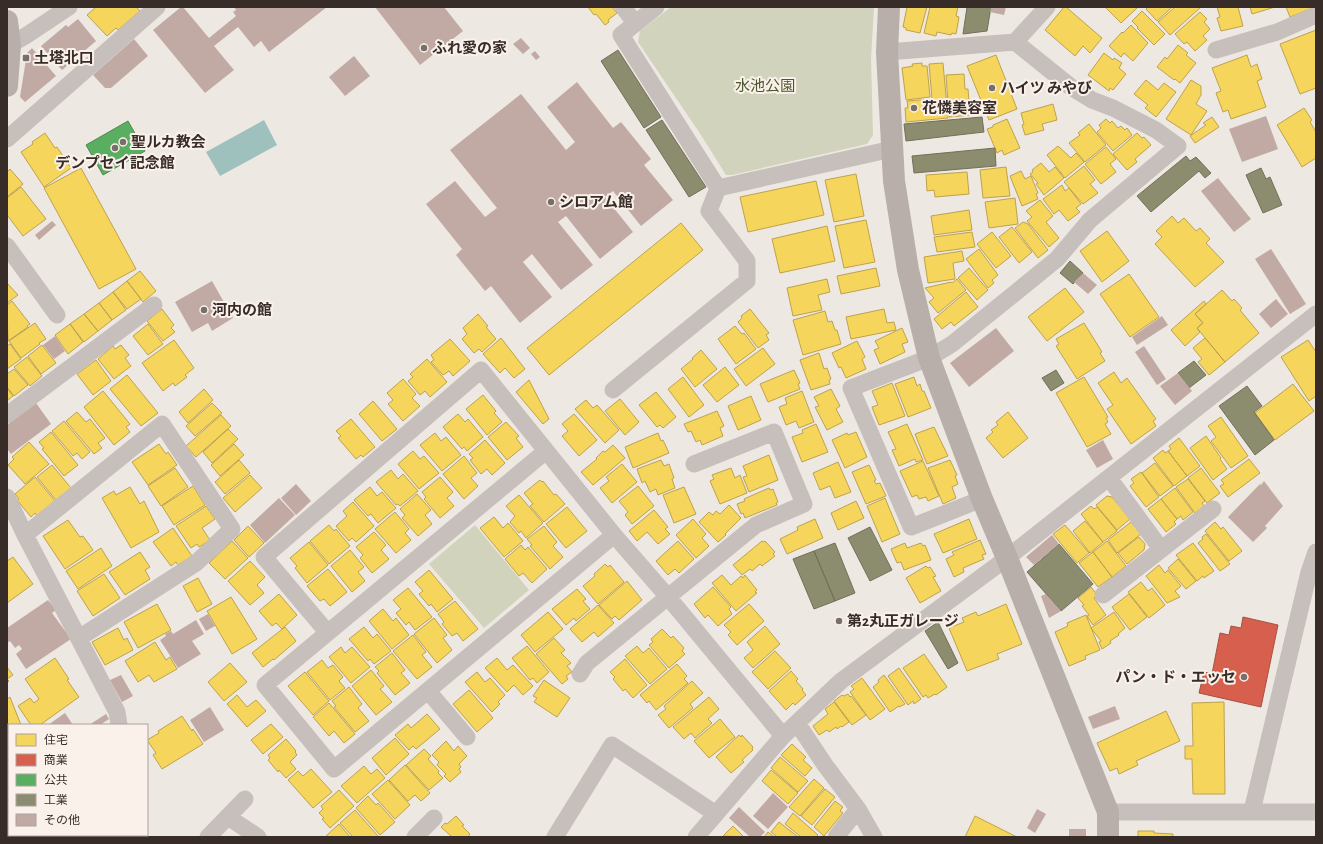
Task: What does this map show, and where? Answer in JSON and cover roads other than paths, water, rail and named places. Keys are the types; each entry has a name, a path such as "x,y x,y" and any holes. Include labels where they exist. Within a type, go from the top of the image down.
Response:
{"street":[{"path":"10,45 69,7"},
{"path":"7,139 157,7"},
{"path":"623,7 635,23"},
{"path":"656,7 621,35 718,188"},
{"path":"889,7 887,52 894,181 908,270 929,358 982,500 1007,558 1108,812 1108,837"},
{"path":"887,52 1015,42 1048,7"},
{"path":"1216,50 1277,32 1316,15"},
{"path":"7,21 10,45 7,86"},
{"path":"982,500 911,527 851,388 929,358 952,344 1057,259 1090,220 1178,146 1156,130 1113,108 1092,100 1070,87 1015,42"},
{"path":"718,188 892,148"},
{"path":"613,390 747,281 747,261 709,211 718,188"},
{"path":"7,246 57,315"},
{"path":"7,415 154,305"},
{"path":"696,837 783,736 841,681 1007,558 1316,314"},
{"path":"327,632 264,557 481,370 614,535 668,597 783,736"},
{"path":"25,536 162,424 232,529 196,563 79,638"},
{"path":"580,674 587,663 756,524 804,504 774,432 694,464"},
{"path":"546,451 265,685 334,769 614,535"},
{"path":"1109,478 1161,549"},
{"path":"7,497 25,536 117,712 119,724"},
{"path":"1103,595 1213,509"},
{"path":"1252,811 1309,572 1316,552"},
{"path":"428,691 467,737"},
{"path":"797,723 825,765 858,809 874,837"},
{"path":"555,837 612,745 716,814"},
{"path":"208,837 245,799"},
{"path":"836,837 858,809"},
{"path":"1108,812 1316,812"},
{"path":"228,817 258,837"},
{"path":"415,837 434,818"}],"water":[{"path":"264,120 277,145 220,176 206,152"}],"place":[{"name":"ふれ愛の家","path":"424,48"},
{"name":"土塔北口","path":"26,58"},
{"name":"ハイツ みやび","path":"992,88"},
{"name":"花憐美容室","path":"914,108"},
{"name":"聖ルカ教会","path":"123,142"},
{"name":"デンプセイ記念館","path":"115,148"},
{"name":"シロアム館","path":"551,202"},
{"name":"河内の館","path":"204,310"},
{"name":"第2丸正ガレージ","path":"839,621"},
{"name":"パン・ド・エッセ","path":"1244,677"}],"park label":[{"name":"水池公園","path":"765,86"}]}
